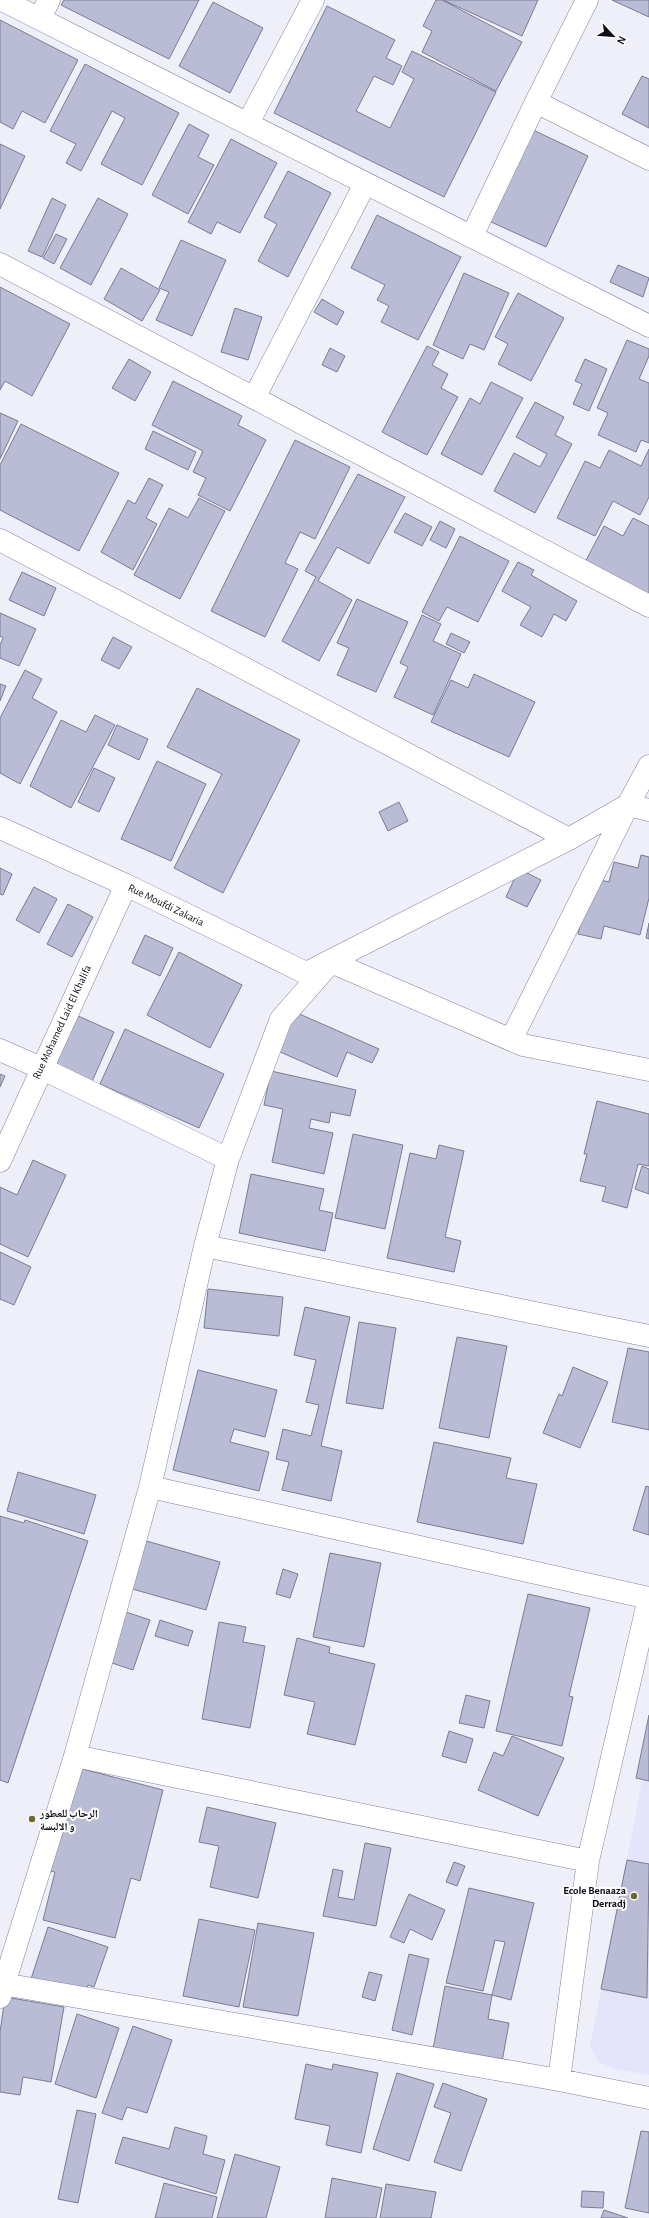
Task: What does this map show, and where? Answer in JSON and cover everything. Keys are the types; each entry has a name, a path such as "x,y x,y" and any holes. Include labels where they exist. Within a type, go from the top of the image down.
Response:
{"street":[{"path":"2,0 44,9 248,124 649,326"},
{"path":"248,124 313,0"},
{"path":"472,236 587,0"},
{"path":"536,102 649,159"},
{"path":"254,398 365,184"},
{"path":"0,264 649,606"},
{"path":"0,540 569,839"},
{"path":"511,1040 628,805 649,766"},
{"path":"306,973 569,839 628,805 649,810"},
{"name":"Rue Moufdi Zakaria","path":"0,828 126,885 306,973"},
{"name":"Rue Mohamed Laid El Khalifa","path":"0,1161 41,1068 126,885"},
{"path":"306,973 331,962 523,1045 649,1070"},
{"path":"331,962 281,1019 228,1159 205,1246 150,1487 75,1756 2,1990 559,2080 649,2098"},
{"path":"0,1050 41,1068 228,1159"},
{"path":"205,1246 649,1336"},
{"path":"150,1487 649,1598 588,1861 559,2080"},
{"path":"75,1756 588,1861"}],"shaded area":[{"name":"Ecole Benaaza Derradj","path":"649,1746 649,2075 616,2069 598,2062 590,2046"}],"building":[{"path":"64,0 199,0 169,59 61,5"},
{"path":"436,0 442,0 522,42 496,91 422,52 432,31 423,26"},
{"path":"443,0 538,0 522,36"},
{"path":"612,0 649,0 649,17"},
{"path":"213,2 263,28 230,93 179,66"},
{"path":"327,6 395,40 386,58 402,66 393,85 374,76 356,111 390,128 414,79 402,72 412,51 496,92 444,197 274,113"},
{"path":"0,20 78,60 45,123 22,111 13,129 0,122"},
{"path":"85,64 179,113 142,185 101,164 125,118 112,111 81,171 66,163 76,144 50,131"},
{"path":"642,76 649,79 649,128 622,114"},
{"path":"189,124 209,135 198,157 214,165 188,214 152,195"},
{"path":"531,129 588,156 546,247 489,221"},
{"path":"231,139 277,163 240,233 217,222 211,234 188,222"},
{"path":"0,144 25,156 0,209"},
{"path":"288,171 331,193 288,277 258,261 277,224 264,217"},
{"path":"52,198 66,205 42,257 28,251"},
{"path":"98,198 128,214 91,285 60,268"},
{"path":"377,215 461,257 418,340 381,322 389,306 377,300 385,285 351,268"},
{"path":"56,234 67,239 54,264 43,258"},
{"path":"181,240 226,260 192,336 156,320 169,292 159,288"},
{"path":"618,265 649,278 643,297 610,282"},
{"path":"121,268 160,290 142,321 104,299"},
{"path":"464,273 509,293 484,350 470,344 463,359 433,345"},
{"path":"0,287 70,324 32,396 5,381 0,390"},
{"path":"518,293 564,318 531,381 498,364 508,344 495,337"},
{"path":"322,299 344,312 337,325 314,312"},
{"path":"235,308 262,317 248,360 221,352"},
{"path":"627,340 649,349 649,356 639,379 649,383 649,443 641,440 636,452 598,435 608,413 597,408"},
{"path":"427,346 439,352 432,365 448,374 441,388 458,397 427,455 382,432"},
{"path":"330,348 345,356 337,372 322,365"},
{"path":"129,359 151,372 135,401 112,388"},
{"path":"585,359 607,369 589,411 573,404 582,384 575,381"},
{"path":"173,381 242,416 238,425 266,440 230,511 198,495 206,478 193,472 203,451 152,425"},
{"path":"491,382 523,398 482,475 441,454 470,398 480,404"},
{"path":"535,402 564,417 555,435 572,444 535,513 494,491 514,453 540,467 547,454 516,437"},
{"path":"0,413 18,421 0,459"},
{"path":"21,424 119,473 79,551 0,510 0,465"},
{"path":"153,431 196,452 188,470 145,449"},
{"path":"295,440 350,467 315,539 300,532 285,563 298,569 265,637 211,611"},
{"path":"649,449 649,497 640,515 613,501 595,536 557,518 585,461 600,468 609,450 641,466"},
{"path":"358,474 405,497 369,564 337,547 318,581 352,600 319,661 282,641 316,577 305,571"},
{"path":"149,478 163,485 146,518 157,524 133,570 101,552 128,500 135,504"},
{"path":"199,498 225,511 180,599 134,575 169,508 188,518"},
{"path":"405,513 432,527 422,546 394,532"},
{"path":"633,518 649,526 649,602 582,568 604,526 623,536"},
{"path":"440,521 455,529 446,548 430,540"},
{"path":"460,536 509,561 478,622 447,607 439,621 422,612"},
{"path":"518,562 534,570 531,575 577,601 566,621 554,614 542,637 520,625 531,607 502,591"},
{"path":"22,572 56,588 44,616 9,600"},
{"path":"357,599 408,622 376,692 337,675 349,648 337,643"},
{"path":"0,613 36,629 19,666 0,658 0,645 3,638 0,636"},
{"path":"422,615 441,624 433,641 461,654 433,715 394,697 408,667 400,663"},
{"path":"451,633 470,642 464,653 446,644"},
{"path":"113,637 132,647 119,669 101,660"},
{"path":"25,670 42,679 32,698 57,712 20,784 0,773 0,718"},
{"path":"474,674 535,702 509,757 431,722 451,680 468,688"},
{"path":"0,684 6,686 0,701"},
{"path":"197,688 300,740 223,893 174,868 222,774 167,747"},
{"path":"95,715 115,725 71,808 30,786 61,720 86,732"},
{"path":"117,725 148,739 139,760 108,745"},
{"path":"157,761 206,784 171,861 121,839"},
{"path":"94,768 115,778 99,812 78,802"},
{"path":"399,802 408,821 388,831 379,812"},
{"path":"641,855 649,857 649,898 640,935 604,926 601,939 578,934 592,878 609,882 614,862 638,868"},
{"path":"0,868 12,874 3,895 0,894"},
{"path":"519,869 541,880 527,907 506,897"},
{"path":"34,887 57,899 39,933 16,920"},
{"path":"68,904 93,917 72,957 47,944"},
{"path":"649,923 649,939 646,938"},
{"path":"145,935 173,948 160,976 132,963"},
{"path":"179,952 242,985 210,1048 147,1015"},
{"path":"67,1011 114,1032 90,1086 43,1064"},
{"path":"295,1012 379,1049 372,1063 347,1052 337,1077 278,1051"},
{"path":"125,1029 224,1074 199,1128 100,1084"},
{"path":"271,1071 356,1090 350,1116 331,1112 329,1123 311,1119 309,1128 333,1133 324,1174 272,1162 283,1109 264,1105"},
{"path":"0,1074 5,1076 0,1087"},
{"path":"597,1101 649,1114 649,1166 638,1164 627,1208 602,1201 606,1187 580,1181 587,1154 584,1154"},
{"path":"353,1134 403,1145 385,1229 335,1218"},
{"path":"439,1145 464,1151 445,1237 461,1241 454,1272 387,1258 410,1153 436,1159"},
{"path":"33,1160 66,1175 28,1257 0,1244 0,1187 17,1195"},
{"path":"642,1166 649,1169 649,1194 635,1189"},
{"path":"251,1174 324,1189 319,1210 333,1213 325,1251 239,1233"},
{"path":"0,1252 31,1267 14,1305 0,1299"},
{"path":"208,1289 283,1297 279,1336 204,1328"},
{"path":"305,1307 350,1317 321,1446 342,1451 331,1501 282,1490 289,1462 276,1459 283,1429 311,1436 319,1405 306,1402 316,1360 294,1355"},
{"path":"359,1322 396,1328 383,1409 346,1403"},
{"path":"457,1337 507,1346 489,1438 439,1428"},
{"path":"628,1348 649,1352 649,1430 612,1422"},
{"path":"573,1367 608,1382 580,1448 543,1433 559,1394 562,1396"},
{"path":"198,1370 277,1390 265,1437 234,1429 230,1442 269,1452 259,1491 173,1470"},
{"path":"434,1442 511,1458 506,1478 537,1484 523,1544 417,1522"},
{"path":"18,1472 96,1495 84,1534 7,1511"},
{"path":"646,1486 649,1487 649,1535 633,1530"},
{"path":"0,1516 24,1523 25,1520 88,1541 8,1783 0,1780"},
{"path":"143,1540 220,1562 206,1610 129,1588"},
{"path":"330,1553 381,1563 364,1647 313,1637"},
{"path":"283,1569 298,1574 290,1598 276,1594"},
{"path":"528,1594 590,1608 569,1696 573,1697 562,1746 496,1731"},
{"path":"126,1612 150,1620 133,1670 109,1662"},
{"path":"160,1620 193,1631 188,1646 155,1636"},
{"path":"219,1622 246,1627 243,1642 265,1646 250,1728 202,1719"},
{"path":"297,1638 330,1647 329,1653 375,1664 355,1745 307,1734 315,1702 284,1695"},
{"path":"466,1695 490,1701 484,1728 459,1723"},
{"path":"649,1715 649,1781 636,1778"},
{"path":"449,1731 473,1739 466,1763 442,1756"},
{"path":"512,1736 564,1758 538,1816 478,1790 494,1752 503,1756"},
{"path":"75,1767 163,1790 140,1881 131,1878 115,1938 43,1920 55,1872 49,1871"},
{"path":"207,1807 276,1823 258,1898 210,1887 219,1846 199,1842"},
{"path":"365,1843 391,1848 376,1926 323,1916 333,1869 343,1871 338,1897 354,1900"},
{"path":"627,1860 649,1864 647,1998 601,1989"},
{"path":"454,1862 465,1866 457,1886 446,1882"},
{"path":"469,1888 534,1903 511,2000 492,1995 505,1942 495,1940 483,1991 446,1983"},
{"path":"409,1894 445,1910 432,1940 410,1929 404,1943 390,1937"},
{"path":"199,1919 255,1930 239,2007 183,1996"},
{"path":"258,1923 314,1933 298,2016 243,2007"},
{"path":"48,1927 108,1947 94,1987 88,1985 83,1997 31,1979"},
{"path":"409,1954 429,1959 412,2035 392,2030"},
{"path":"369,1972 382,1975 375,2001 362,1997"},
{"path":"445,1986 492,1995 488,2019 509,2023 502,2062 433,2049"},
{"path":"5,1997 64,2007 51,2082 23,2077 20,2095 0,2092 0,2032"},
{"path":"77,2014 119,2028 96,2098 55,2084"},
{"path":"133,2026 172,2040 147,2113 127,2107 122,2120 102,2113"},
{"path":"306,2064 332,2070 333,2064 378,2073 361,2153 326,2145 330,2126 295,2119"},
{"path":"397,2073 434,2084 409,2161 373,2149"},
{"path":"443,2083 487,2099 461,2171 434,2162 451,2113 434,2107"},
{"path":"77,2110 96,2114 78,2203 58,2199"},
{"path":"175,2127 207,2136 203,2154 225,2160 216,2194 115,2163 123,2137 169,2149"},
{"path":"641,2131 649,2132 649,2213 625,2208"},
{"path":"235,2154 280,2167 266,2218 217,2218"},
{"path":"332,2178 382,2188 376,2218 325,2218"},
{"path":"164,2183 217,2197 212,2218 155,2218"},
{"path":"386,2184 436,2192 431,2218 380,2218"},
{"path":"582,2191 604,2192 603,2208 581,2207"},
{"path":"604,2210 628,2218 601,2218"}],"place":[{"name":"الرحاب للعطور و الالبسة","path":"32,1819"},
{"name":"Ecole Benaaza Derradj","path":"634,1896"}]}
